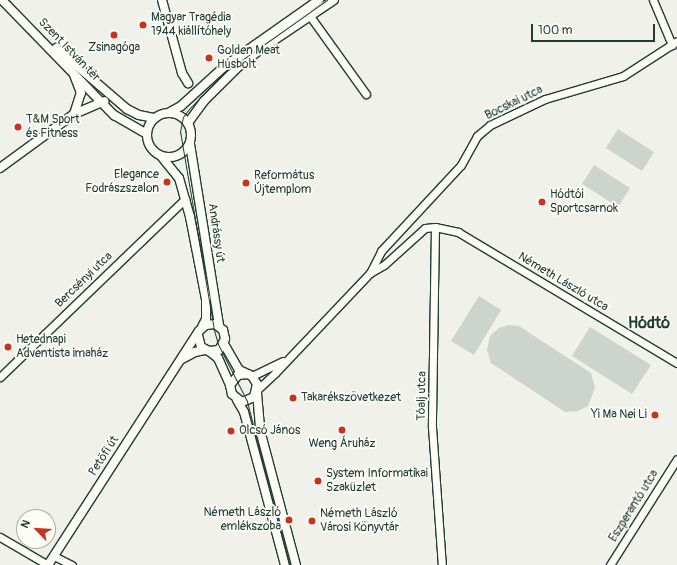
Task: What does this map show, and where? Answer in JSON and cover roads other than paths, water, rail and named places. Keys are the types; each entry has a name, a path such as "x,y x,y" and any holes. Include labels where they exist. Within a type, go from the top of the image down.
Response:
{"street":[{"name":"Szent István tér","path":"2,0 37,33 114,115 147,134"},
{"path":"162,0 182,74 195,92"},
{"path":"188,123 204,101 238,67 307,12 319,0"},
{"path":"37,33 83,69 115,100 139,115 155,118 170,112 231,62 307,12 334,0"},
{"path":"653,0 674,43"},
{"path":"307,12 366,94"},
{"name":"Bocskai utca","path":"370,273 381,251 461,165 477,136 490,124 545,99 623,76 674,43"},
{"path":"73,72 81,93 74,114"},
{"path":"0,168 74,114 101,101 115,100"},
{"path":"155,118 147,134 151,148 161,156 176,156 190,144 192,137 188,123 183,117 170,112"},
{"name":"Andrássy út","path":"190,144 219,326"},
{"name":"Andrássy út","path":"161,156 179,178 185,199 206,299 206,319 200,331"},
{"name":"Bercsényi utca","path":"0,377 185,199"},
{"name":"Bocskai utca","path":"257,391 370,273 384,265 425,228 435,227"},
{"name":"Németh László utca","path":"435,227 458,232 471,239 677,363"},
{"name":"Tóalj utca","path":"435,227 432,427 439,564"},
{"path":"207,351 219,350 224,344 225,334 219,326 210,324 200,331 199,344 207,351 218,358 230,385 232,394 238,400 244,412 285,565"},
{"name":"Petőfi út","path":"48,565 200,331"},
{"path":"224,344 239,370 250,375 257,391 260,430 296,565"},
{"name":"Petőfi út","path":"180,361 195,352 207,351"},
{"name":"Bocskai utca","path":"250,375 272,368 294,352"},
{"path":"230,385 238,375 250,375"},
{"path":"238,400 250,400 257,391"},
{"name":"Eszperantó utca","path":"610,565 677,458"},
{"path":"0,537 48,565"},
{"path":"54,556 72,565"}],"tram line":[{"path":"289,565 247,401 218,344 214,330 180,132 183,117 225,72 327,0"}],"place":[{"name":"Magyar Tragédia 1944 kiállítóhely","path":"143,25"},
{"name":"Zsinagóga","path":"114,35"},
{"name":"Golden Meat Húsbolt","path":"209,58"},
{"name":"T&M Sport és Fitness","path":"18,127"},
{"name":"Elegance Fodrászszalon","path":"167,182"},
{"name":"Református Újtemplom","path":"246,183"},
{"name":"Hódtói Sportcsarnok","path":"542,202"},
{"name":"Hetednapi Adventista imaház","path":"8,347"},
{"name":"Takarékszövetkezet","path":"293,398"},
{"name":"Yi Ma Nei Li","path":"655,415"},
{"name":"Weng Áruház","path":"342,430"},
{"name":"Olcsó János","path":"231,431"},
{"name":"System Informatikai Szaküzlet","path":"318,481"},
{"name":"Németh László emlékszoba","path":"289,520"},
{"name":"Németh László Városi Könyvtár","path":"312,521"}],"district":[{"name":"Hódtó","path":"649,323"}]}
